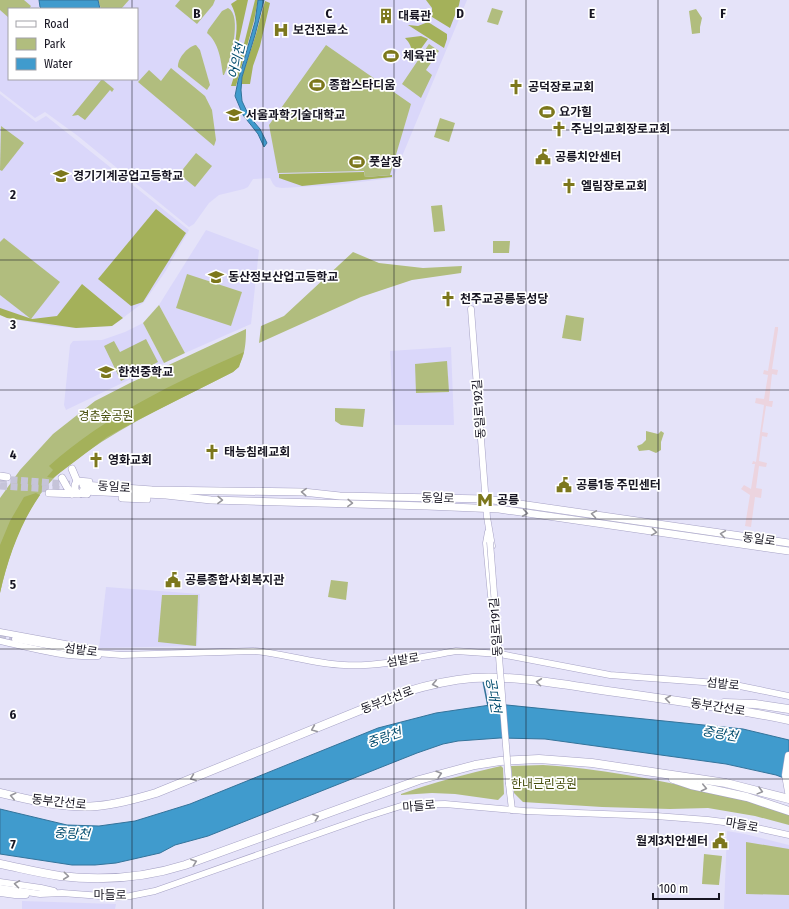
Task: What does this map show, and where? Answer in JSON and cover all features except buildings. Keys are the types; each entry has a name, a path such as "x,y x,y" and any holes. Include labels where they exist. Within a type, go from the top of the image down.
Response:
{"highway":[{"name":"동부간선로","path":"0,793 65,806 95,806 126,802 156,794 405,692 451,680 488,677 534,681 684,701 748,711 789,720"},
{"path":"684,701 755,704 789,709"},
{"path":"789,756 786,773 789,792"},
{"path":"0,864 72,877 103,879 123,878 164,871 419,780 475,765 512,760 561,760 653,772 726,783 789,799"},
{"path":"653,772 691,785 747,798 789,811"},
{"path":"0,869 39,872"}],"main road":[{"name":"동일로192길","path":"471,309 486,508"},
{"path":"72,469 79,489"},
{"name":"동일로","path":"79,489 166,495 303,492 340,496 486,499 789,543"},
{"path":"49,493 79,489 194,495"},
{"name":"동일로","path":"194,495 486,508 789,551"},
{"name":"동일로191길","path":"486,508 512,810"},
{"name":"동일로191길","path":"488,526 492,548 498,654"},
{"path":"0,632 122,655"},
{"name":"섬밭로","path":"15,639 84,652 122,655 253,651 342,665 364,666 456,651 498,654 610,676 730,684 789,696"},
{"path":"0,641 82,657 122,655"},
{"name":"마들로","path":"0,888 40,894 62,893 115,897 130,896 155,891 366,816 404,805 445,804 512,810 708,820 789,835"},
{"name":"마들로","path":"0,882 41,888 62,893"},
{"path":"0,893 15,895 40,894"}],"shaded area":[{"name":"서울과학기술대학교","path":"0,0 467,0 393,178 335,185 282,188 276,187 270,178 253,179 248,187 244,189 219,195 209,203 194,224 189,227 78,136 45,112 35,118 0,91"},
{"name":"경기기계공업고등학교","path":"0,94 36,122 46,116 189,230 165,272 144,302 112,326 76,328 51,326 7,318 0,315"},
{"name":"동산정보산업고등학교","path":"206,230 259,250 251,324 185,353 159,305"},
{"name":"한천중학교","path":"143,323 164,363 66,410 64,405 70,345 73,341 102,340 125,332"},
{"path":"775,327 778,327 778,330 772,369 778,370 777,375 772,374 769,401 773,401 772,407 766,406 762,432 768,433 767,437 762,436 759,461 767,463 766,467 759,466 756,488 762,489 761,498 755,497 751,527 745,526 750,495 741,489 744,485 751,489 755,464 752,464 753,461 756,462 764,405 755,403 756,398 764,399 768,375 763,374 764,370 768,371"},
{"path":"451,347 454,425 394,425 390,351"},
{"path":"106,587 200,594 197,646 99,648"},
{"path":"727,831 789,845 789,909 724,909"},
{"path":"22,901 116,904 115,909 22,909"}],"green space":[{"path":"0,0 24,0 31,6 30,8 8,8 8,17 0,10"},
{"path":"98,0 129,0 122,8 101,8"},
{"path":"180,0 215,0 213,5 197,24 175,6"},
{"path":"237,0 248,0 238,45 229,76 227,73 237,30 235,13 231,4"},
{"path":"255,0 258,0 254,21 236,86 231,86 244,44"},
{"path":"426,0 460,0 450,28 432,17 432,8"},
{"path":"265,1 270,3 260,46 253,66 250,84 242,84 242,77"},
{"path":"228,8 232,12 235,20 235,29 232,50 227,69 223,75 217,47 207,33 222,11"},
{"path":"492,8 503,11 498,25 487,22"},
{"path":"696,9 702,18 700,33 692,34 689,11"},
{"path":"428,22 447,34 444,48 408,25 418,26"},
{"path":"421,36 428,39 415,57 412,55 412,50 405,38"},
{"path":"429,44 439,51 426,70 432,75 421,98 402,84"},
{"path":"196,45 200,50 210,85 207,90 178,67 179,60 184,53"},
{"path":"326,45 411,104 390,175 365,177 364,171 278,173 269,125"},
{"path":"171,68 205,96 212,110 216,140 214,146 138,82 149,70 161,81"},
{"path":"101,80 114,89 112,92 110,90 85,120 78,115 72,116"},
{"path":"440,118 455,123 449,142 434,137"},
{"path":"1,126 24,143 2,171 0,170"},
{"path":"196,153 212,166 195,187 179,174"},
{"path":"364,172 365,177 392,175 392,177 302,186 279,178 279,174"},
{"path":"442,205 445,231 434,232 431,206"},
{"path":"156,209 186,233 143,302 131,306 98,279"},
{"path":"4,238 60,282 31,319 0,295 0,242"},
{"path":"493,241 510,241 509,253 493,253"},
{"path":"353,252 379,263 423,268 462,266 461,273 412,280 361,297 259,343 261,326 284,316"},
{"path":"187,274 242,292 231,326 176,308"},
{"path":"82,284 123,318 112,326 76,328 7,318 0,315 0,308 32,319 57,316"},
{"path":"159,305 185,353 164,363 143,323"},
{"path":"566,315 584,318 581,341 562,338"},
{"name":"경춘숲공원","path":"246,329 244,352 240,363 233,372 157,410 120,431 84,454 53,479 34,504 19,532 8,563 0,593 0,498 20,470 53,434 95,401"},
{"path":"146,339 158,362 121,381 104,346 114,341 120,352"},
{"path":"244,352 239,367 233,372 107,437 53,478 47,477 53,470 49,466 93,431 167,388"},
{"path":"447,361 449,392 416,393 415,364"},
{"path":"335,408 365,409 363,427 341,425 335,421"},
{"path":"646,431 658,434 661,431 664,433 661,442 661,450 656,453 649,450 639,451 637,446 646,440"},
{"path":"36,493 40,495 26,518 16,542 0,593 0,545 10,521 24,497"},
{"path":"331,580 348,582 346,600 328,597"},
{"path":"162,595 198,595 196,646 158,642"},
{"name":"한내근린공원","path":"501,766 503,768 504,794 498,800 455,794 432,793 401,795 438,782"},
{"name":"한내근린공원","path":"511,766 564,766 646,778 759,804 789,815 789,825 755,816 708,808 670,809 602,807 523,802 514,793"},
{"path":"746,842 789,849 789,895 746,894"},
{"path":"704,854 722,856 719,885 702,884"}],"water":[{"path":"39,0 98,0 100,8 41,8"},
{"path":"258,0 264,0 242,77 241,90 242,101 249,116 260,129 267,143 264,147 258,134 243,115 235,96 255,22"},
{"name":"중랑천","path":"497,704 743,729 789,740 789,780 776,775 726,764 545,739 500,738 458,741 443,744 417,753 208,836 175,845 160,853 116,863 95,865 72,865 0,854 0,809 67,825 99,826 135,821 190,804 378,728 436,713"}],"waterway":[{"name":"공대천","path":"483,681 488,706"}],"tunnel":[{"path":"0,479 81,485"},
{"path":"0,486 70,490"},
{"path":"0,637 15,639"}],"place":[{"name":"대륙관","path":"386,16"},
{"name":"보건진료소","path":"281,30"},
{"name":"체육관","path":"391,56"},
{"name":"종합스타디움","path":"317,85"},
{"name":"공덕장로교회","path":"516,87"},
{"name":"요가힐","path":"547,112"},
{"name":"서울과학기술대학교","path":"234,115"},
{"name":"주님의교회장로교회","path":"559,129"},
{"name":"공릉치안센터","path":"543,157"},
{"name":"풋살장","path":"357,162"},
{"name":"경기기계공업고등학교","path":"61,176"},
{"name":"엘림장로교회","path":"569,186"},
{"name":"동산정보산업고등학교","path":"216,277"},
{"name":"천주교공릉동성당","path":"448,299"},
{"name":"한천중학교","path":"106,372"},
{"name":"태능침례교회","path":"212,452"},
{"name":"영화교회","path":"96,460"},
{"name":"공릉1동 주민센터","path":"564,485"},
{"name":"공릉","path":"485,500"},
{"name":"공릉종합사회복지관","path":"173,580"},
{"name":"월계3치안센터","path":"720,841"}],"water label":[{"name":"어의천","path":"236,61"}]}
